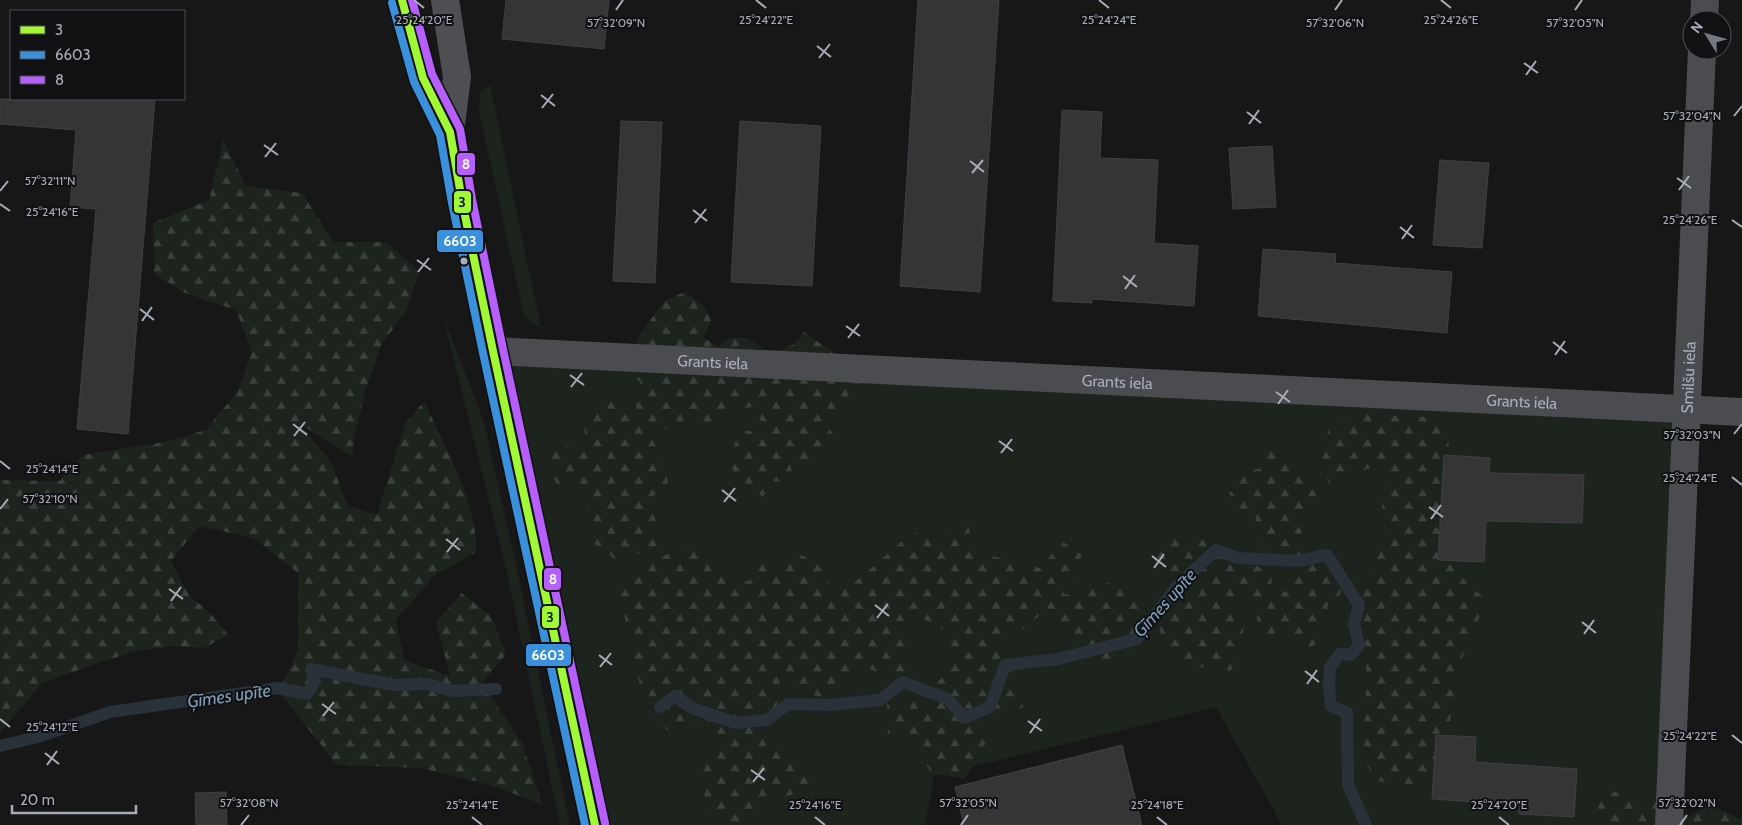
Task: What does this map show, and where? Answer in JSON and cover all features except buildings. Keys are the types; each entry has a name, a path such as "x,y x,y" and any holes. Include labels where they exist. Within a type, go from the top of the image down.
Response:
{"main road":[{"path":"402,0 424,78 450,132 462,201 493,351 595,825"},
{"path":"445,0 457,77 450,132"}],"street":[{"name":"Smilšu iela","path":"1669,825 1702,60"},
{"name":"Grants iela","path":"493,351 1742,412"}],"green space":[{"path":"490,85 541,328 524,316 479,110 480,92"},
{"path":"223,140 246,186 302,193 334,242 386,242 419,271 406,312 382,343 365,392 355,433 352,457 300,424 331,462 348,506 377,515 405,424 424,401 450,455 466,495 472,514 476,552 434,576 396,620 404,660 450,676 436,622 462,593 491,616 506,654 482,683 522,743 542,804 487,784 421,768 337,765 279,692 298,650 298,573 254,538 199,526 171,561 189,595 211,614 228,635 204,648 171,646 133,652 42,683 0,733 0,480 60,481 83,455 165,442 206,430 238,391 252,351 236,310 185,293 154,274 153,223 209,200"},
{"path":"685,292 705,307 711,321 703,338 718,346 729,338 747,338 765,350 783,350 794,344 804,332 834,353 861,381 841,404 828,427 837,440 823,458 805,466 795,458 790,464 793,476 781,482 772,481 763,497 736,477 728,460 741,429 757,433 761,421 754,407 737,409 727,413 715,424 675,422 660,433 642,416 630,395 641,383 624,367 642,332 664,301"},
{"path":"443,316 484,422 570,825 560,825 505,564"},
{"path":"493,351 1687,409 1669,825 1282,825 1216,707 934,776 925,825 596,825"},
{"path":"596,398 621,400 626,411 653,441 667,468 668,489 650,497 661,544 640,553 614,559 605,549 594,544 586,522 587,504 581,493 571,486 558,486 551,474 548,462 552,451 565,444 576,451 583,451 585,437 584,420"},
{"path":"1360,413 1437,417 1449,439 1448,450 1445,453 1441,452 1440,461 1445,472 1454,482 1457,570 1470,587 1485,598 1480,616 1458,667 1447,742 1433,760 1425,783 1414,790 1375,780 1363,757 1367,650 1359,620 1360,590 1374,564 1386,531 1382,509 1386,479 1374,466 1330,486 1322,458 1329,429"},
{"path":"1266,448 1283,449 1301,467 1317,479 1320,490 1309,512 1300,537 1291,548 1330,557 1335,578 1341,591 1337,600 1327,607 1333,616 1322,626 1320,640 1310,648 1291,642 1281,635 1268,638 1255,634 1259,605 1244,596 1235,607 1244,617 1239,662 1230,671 1208,663 1196,671 1185,660 1166,653 1160,630 1159,615 1176,591 1178,578 1162,571 1152,559 1161,534 1191,536 1231,549 1239,567 1257,566 1271,572 1272,588 1286,592 1292,568 1283,557 1265,550 1255,536 1256,516 1237,513 1229,492 1240,490 1228,476 1243,471 1259,469"},
{"path":"968,523 973,551 1040,568 1063,542 1081,554 1080,577 1058,580 1065,595 1123,579 1144,600 1142,647 1106,668 1088,662 1069,626 1045,611 1001,644 1017,681 1023,707 1007,715 986,707 976,717 988,739 965,779 931,773 912,739 888,735 887,702 929,690 954,666 948,632 920,617 897,622 905,639 908,674 885,676 860,664 833,699 813,695 780,683 782,711 766,743 792,762 811,771 819,783 808,790 763,803 738,825 730,825 706,814 702,763 728,747 706,719 678,737 656,722 649,692 640,685 617,583 681,546 707,547 724,575 749,581 763,560 780,562 794,550 827,571 831,599 865,574 903,540 918,532 933,539"},
{"path":"1604,789 1657,802 1670,825 1593,825"},
{"path":"1709,803 1739,819 1742,816 1742,825 1681,825 1681,822"}],"waterway":[{"name":"Ģīmes upīte","path":"660,707 675,696 692,708 736,723 767,720 788,704 830,705 880,700 903,682 948,699 964,718 990,707 1005,665 1058,659 1137,639 1178,585 1216,550 1238,558 1298,561 1327,555 1359,605 1354,624 1359,645 1351,655 1340,654 1330,667 1329,688 1331,706 1347,713 1348,785 1366,825"},
{"name":"Ģīmes upīte","path":"0,746 38,737 110,712 278,688 307,694 315,681 311,669 394,685 427,684 452,691 496,689"}],"transit line":[{"name":"3","path":"402,0 423,78 450,132 462,201 493,351 595,825"},
{"name":"8","path":"412,0 432,74 460,129 472,199 503,349 605,823"},
{"name":"6603","path":"392,3 414,82 440,135 483,353 585,825"}]}
